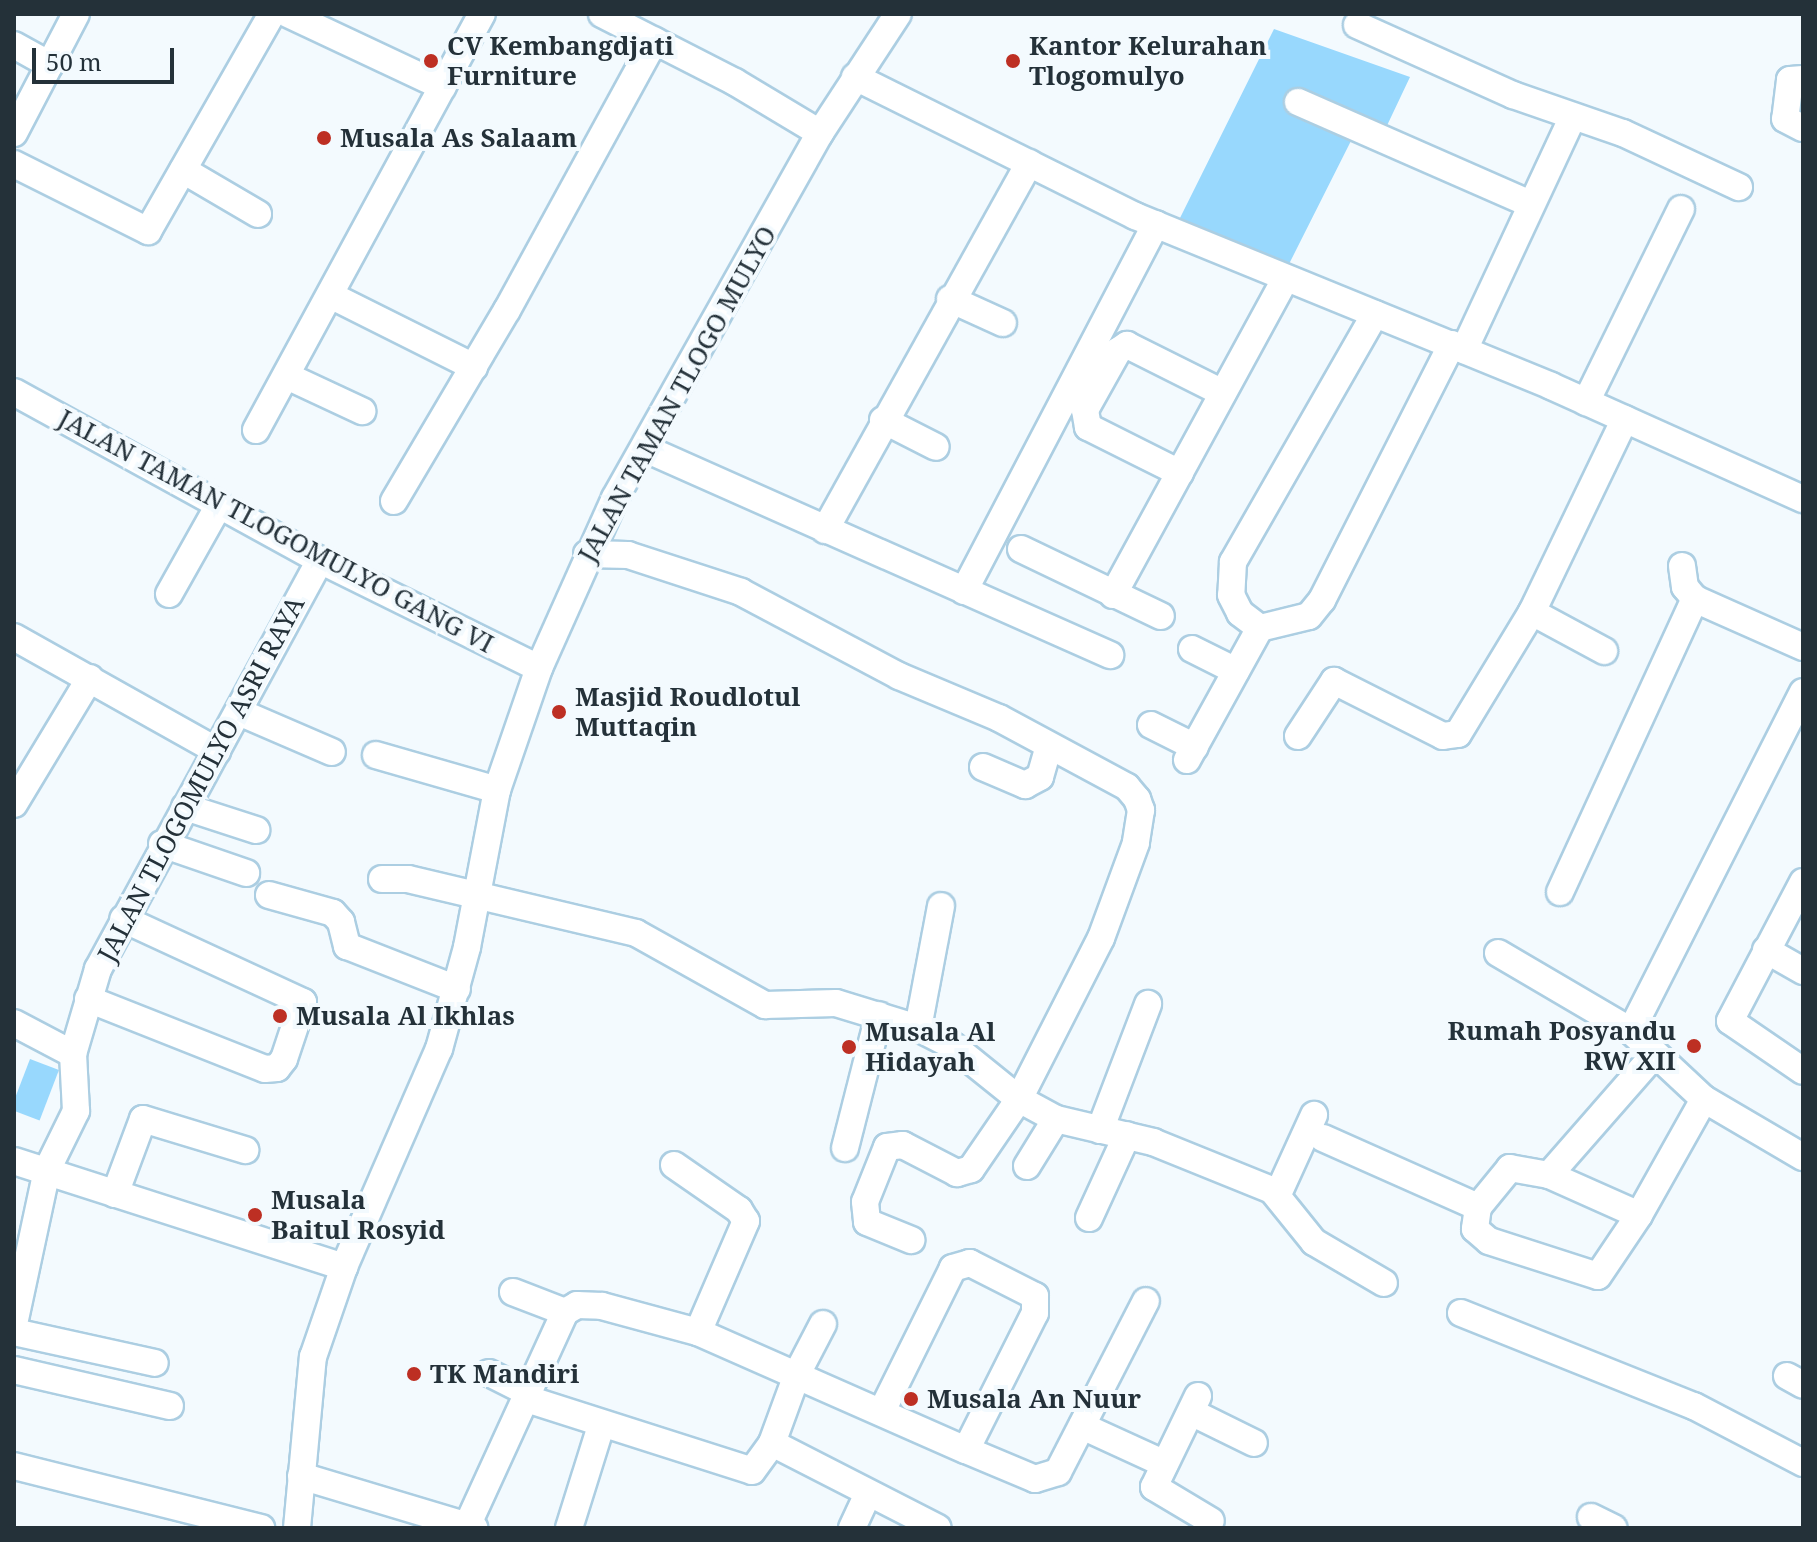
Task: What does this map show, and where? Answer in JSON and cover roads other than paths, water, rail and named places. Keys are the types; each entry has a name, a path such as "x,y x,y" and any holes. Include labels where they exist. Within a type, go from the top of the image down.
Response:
{"street":[{"path":"14,133 76,14"},
{"path":"14,164 148,231 272,14"},
{"path":"288,14 443,87"},
{"path":"256,430 289,377 482,14"},
{"path":"602,14 820,133"},
{"name":"JALAN TAMAN TLOGO MULYO","path":"297,1528 313,1357 344,1267 412,1119 457,989 497,790 539,668 587,554 820,133 898,14"},
{"path":"1357,25 1572,118 1623,133 1739,187"},
{"path":"394,501 474,367 654,41"},
{"path":"14,45 50,65"},
{"path":"855,77 1156,224 1458,347 1803,499"},
{"path":"1797,125 1785,119 1790,80 1803,79"},
{"path":"1298,102 1530,204"},
{"path":"1151,725 1191,754 1260,628 1309,616 1322,600 1458,347 1572,118"},
{"path":"825,530 950,299 1029,163"},
{"path":"183,170 258,214"},
{"path":"1586,402 1681,209"},
{"path":"964,591 1156,224"},
{"path":"1113,595 1286,278"},
{"path":"332,296 474,367"},
{"path":"950,299 1003,323"},
{"path":"1260,628 1240,613 1231,595 1233,562 1375,314"},
{"path":"1180,473 1088,427 1085,410 1118,351 1127,345 1223,393"},
{"path":"289,377 362,411"},
{"name":"JALAN TAMAN TLOGOMULYO GANG VI","path":"14,392 320,560 539,668"},
{"path":"1298,736 1334,681 1443,736 1458,734 1532,612 1625,419"},
{"path":"883,420 936,447"},
{"path":"646,449 1110,655"},
{"path":"169,594 219,505"},
{"path":"1021,549 1161,616"},
{"path":"587,554 628,555 741,592 1127,787 1141,810 1136,843 1101,938 1019,1099 965,1173 903,1145 887,1147 865,1202 867,1222 911,1240"},
{"name":"JALAN TLOGOMULYO ASRI RAYA","path":"14,1324 20,1263 47,1170 76,1111 73,1054 88,999 123,919 162,844 239,712 320,560"},
{"path":"1682,566 1685,587 1695,599 1803,647"},
{"path":"1560,892 1695,599"},
{"path":"1532,612 1604,651"},
{"path":"14,637 217,751"},
{"path":"1192,649 1236,671"},
{"path":"14,804 23,768 58,731 90,678"},
{"path":"1631,1031 1803,692"},
{"path":"239,712 332,752"},
{"path":"983,767 1025,785 1040,777 1049,746"},
{"path":"376,755 497,790"},
{"path":"185,807 256,830"},
{"path":"162,844 246,873"},
{"path":"382,879 408,879 636,933 765,1005 836,1003 918,1028 986,1068 1019,1099 1056,1119 1127,1135 1278,1194 1314,1242 1384,1283"},
{"path":"1803,882 1730,1013 1733,1028 1803,1071"},
{"path":"269,895 333,913 341,922 347,946 457,989"},
{"path":"918,1028 941,906"},
{"path":"88,999 265,1069 277,1068 284,1059 303,1002 123,919"},
{"path":"1766,950 1803,971"},
{"path":"1498,953 1631,1031 1653,1056 1704,1099 1803,1157"},
{"path":"1100,1130 1148,1004"},
{"path":"845,1148 879,1015"},
{"path":"14,1023 73,1054"},
{"path":"1549,1175 1653,1056"},
{"path":"1639,1215 1549,1175 1510,1168 1478,1207 1475,1229 1489,1241 1591,1277 1604,1271 1639,1215 1704,1099"},
{"path":"115,1194 143,1119 245,1150"},
{"path":"1027,1166 1056,1119"},
{"path":"1278,1194 1318,1126 1478,1207"},
{"path":"1089,1218 1127,1135"},
{"path":"14,1161 344,1267"},
{"path":"674,1165 739,1210 746,1221 698,1332"},
{"path":"883,1409 953,1268 970,1263 1030,1290 1035,1313 966,1450"},
{"path":"513,1292 565,1312"},
{"path":"301,1476 470,1527 565,1312 586,1303 698,1332 883,1409 966,1450 1035,1479 1048,1479 1058,1472 1146,1301"},
{"path":"1461,1313 1694,1406 1803,1463"},
{"path":"489,1373 528,1396 601,1426 748,1472 755,1469 772,1443 798,1372 823,1324"},
{"path":"14,1332 155,1363"},
{"path":"14,1370 170,1406"},
{"path":"1211,1521 1154,1487 1194,1404 1254,1443"},
{"path":"569,1528 601,1426"},
{"path":"1082,1426 1165,1464"},
{"path":"772,1443 938,1528"},
{"path":"14,1466 261,1528"},
{"path":"852,1528 868,1493"}],"place":[{"name":"CV Kembangdjati Furniture","path":"431,61"},
{"name":"Kantor Kelurahan Tlogomulyo","path":"1013,61"},
{"name":"Musala As Salaam","path":"324,138"},
{"name":"Masjid Roudlotul Muttaqin","path":"559,712"},
{"name":"Musala Al Ikhlas","path":"280,1016"},
{"name":"Rumah Posyandu RW XII","path":"1694,1046"},
{"name":"Musala Al Hidayah","path":"849,1047"},
{"name":"Musala Baitul Rosyid","path":"255,1215"},
{"name":"TK Mandiri","path":"414,1374"},
{"name":"Musala An Nuur","path":"911,1399"}]}
